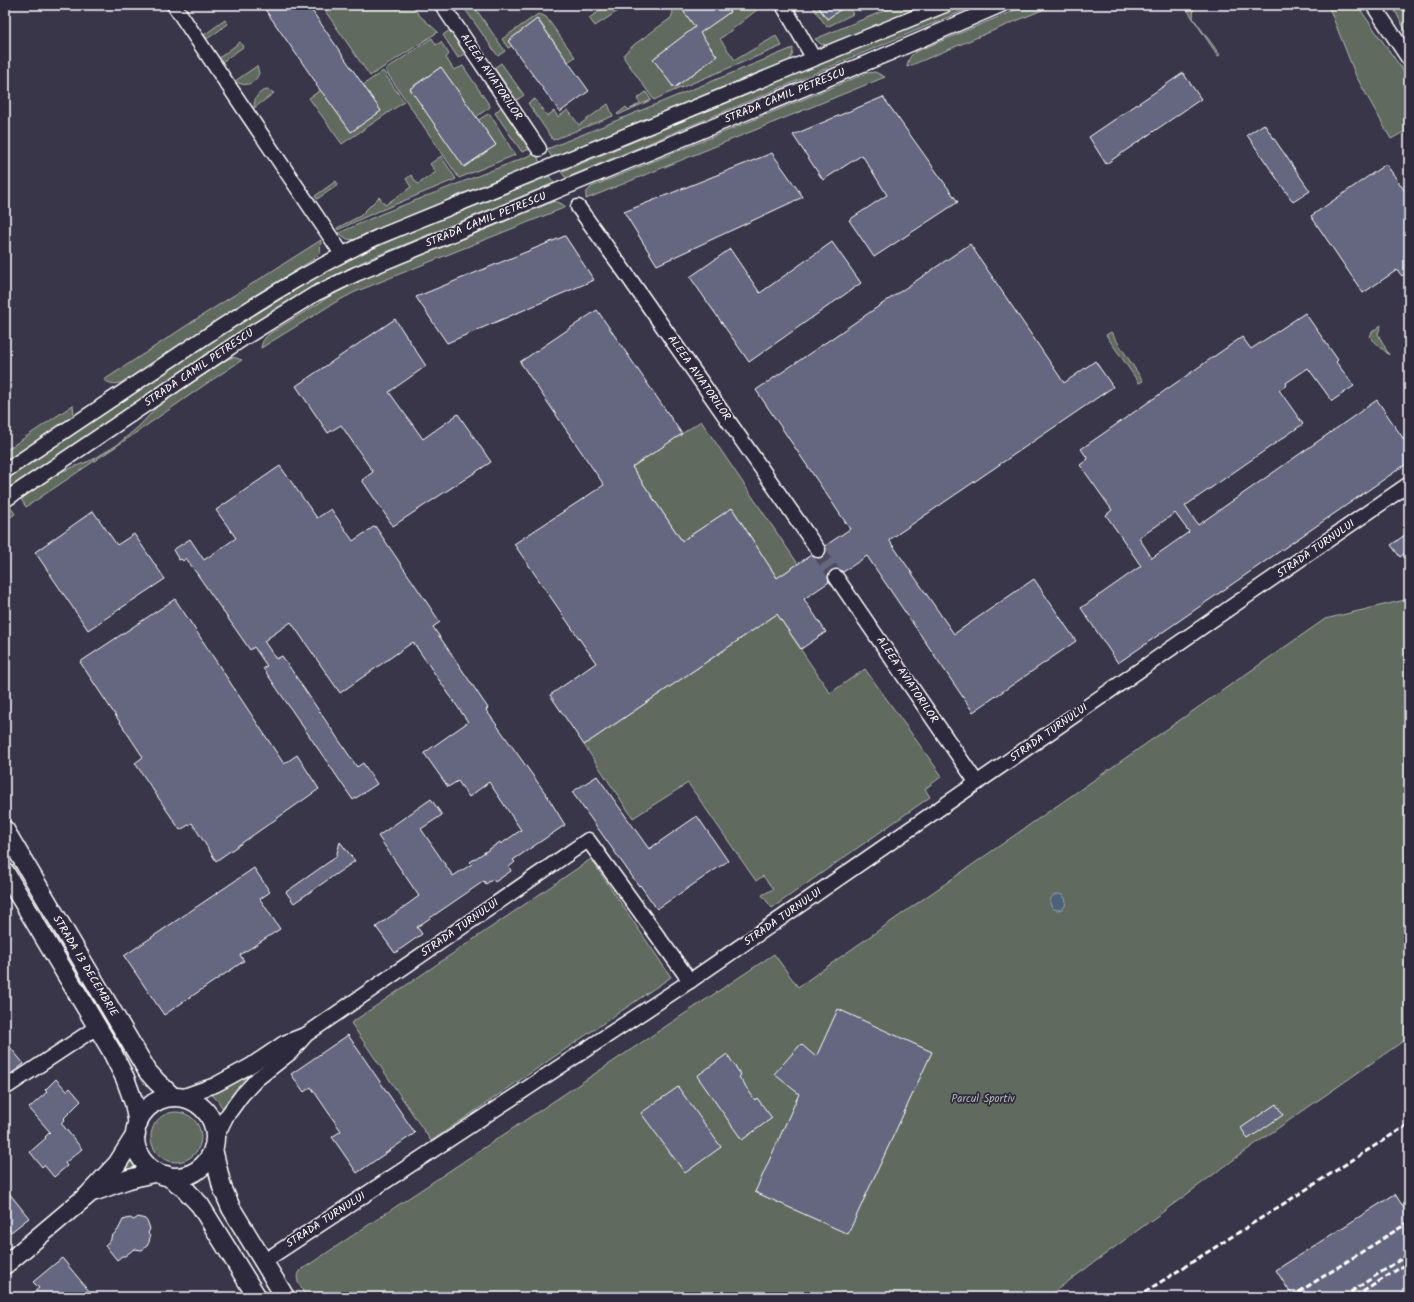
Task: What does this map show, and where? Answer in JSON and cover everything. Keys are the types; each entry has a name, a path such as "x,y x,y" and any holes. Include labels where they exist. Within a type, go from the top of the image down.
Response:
{"main road":[{"name":"STRADA 13 DECEMBRIE","path":"5,830 148,1072 157,1082 177,1097 194,1102 206,1111 212,1119 215,1129 214,1144 219,1174 226,1198 285,1297"},
{"name":"STRADA 13 DECEMBRIE","path":"5,872 97,1027 125,1078 134,1103 137,1129 136,1143 143,1160 150,1167 184,1188 200,1205 251,1295"},
{"path":"5,1266 89,1194 117,1164 137,1129 143,1113 151,1105 162,1099 177,1097"},
{"path":"89,1194 122,1181 162,1174 178,1176 190,1174 200,1168 208,1159 214,1144"}],"street":[{"path":"174,5 342,254"},
{"name":"ALEEA AVIATORILOR","path":"442,5 539,149"},
{"path":"783,5 814,59"},
{"name":"STRADA CAMIL PETRESCU","path":"5,472 234,317 303,275 342,254 945,5"},
{"name":"STRADA CAMIL PETRESCU","path":"5,500 244,338 315,294 356,274 882,56 1001,5"},
{"path":"1373,5 1409,59"},
{"name":"ALEEA AVIATORILOR","path":"578,207 645,300 818,550"},
{"name":"STRADA TURNULUI","path":"263,1262 690,981 1409,484"},
{"name":"ALEEA AVIATORILOR","path":"836,577 977,783"},
{"name":"STRADA TURNULUI","path":"177,1097 201,1091 222,1082 250,1066 284,1043 307,1034 588,840 690,981"},
{"path":"5,1088 97,1027"},
{"name":"STRADA TURNULUI","path":"214,1144 226,1117 242,1095 257,1079 291,1052 307,1034"}],"green space":[{"path":"321,5 412,5 419,15 438,32 370,76"},
{"path":"462,5 473,5 505,51 498,56"},
{"path":"609,5 622,5 624,7 595,26 589,18"},
{"path":"668,5 679,5 695,27 653,59 674,88 717,56 700,33 730,12 725,5 755,5 758,9 720,39 735,60 776,36 782,46 654,100 624,58 624,54 635,44 671,18 673,12"},
{"path":"817,5 827,19 847,5 853,14 827,27 812,6"},
{"path":"856,5 877,5 860,11"},
{"path":"898,5 924,5 830,46 821,44 815,39"},
{"path":"960,5 977,5 566,178 561,172"},
{"path":"1027,5 1054,5 907,67 910,58 915,52"},
{"path":"1184,5 1194,5 1193,18 1220,55 1218,56"},
{"path":"1328,5 1357,5 1409,79 1409,129 1391,139 1356,76"},
{"path":"1392,5 1409,5 1409,37"},
{"path":"538,14 546,17 575,57 568,62 538,19 508,41 512,46 508,48 502,39"},
{"path":"225,20 228,24 207,39 204,35"},
{"path":"450,30 465,53 458,58 443,35"},
{"path":"432,38 436,45 441,42 449,54 446,58 454,70 463,66 490,106 476,117 441,67 410,88 464,167 496,145 478,120 488,114 490,114 515,155 459,178 385,70"},
{"path":"240,42 243,47 222,62 219,58"},
{"path":"793,48 792,56 787,62 553,159 547,149"},
{"path":"501,63 524,95 517,100 494,68"},
{"path":"257,66 259,73 255,80 249,84 242,84 235,81"},
{"path":"383,71 404,102 342,144 309,98 321,90 351,132 381,111 363,85"},
{"path":"875,72 885,77 586,199 586,193 591,187 867,73"},
{"path":"268,90 274,93 254,108 255,101 259,93"},
{"path":"646,92 651,100 629,110 640,103 637,99"},
{"path":"535,99 547,116 554,111 558,117 568,110 579,125 608,104 613,116 553,140 528,103"},
{"path":"501,107 530,149 522,152 495,113"},
{"path":"626,107 629,110 618,115 617,114"},
{"path":"536,153 540,163 356,240 347,239 339,233 381,214"},
{"path":"441,156 456,179 365,217 338,230 337,228 360,216 379,197 385,205 411,187 406,179 411,175 418,184 436,172 430,164"},
{"path":"549,176 554,183 364,261 306,292 129,407 78,444 5,493 5,480 220,336 336,265 415,230"},
{"path":"336,181 338,185 317,199 315,196"},
{"path":"555,201 566,207 355,292 334,303 261,348 265,338 272,332 354,283"},
{"path":"321,240 320,253 314,259 231,311 129,379 116,384 104,380 195,320"},
{"path":"1381,325 1378,334 1389,355 1370,337 1372,332"},
{"path":"1111,332 1143,381 1139,383 1106,335"},
{"path":"233,357 242,360 26,507 21,499 55,474 92,460 117,445 138,427 158,406"},
{"path":"73,405 74,414 69,421 5,463 5,451"},
{"path":"701,421 798,564 777,578 732,508 682,541 632,467"},
{"path":"9,505 15,514 5,521 5,508"},
{"name":"Parcul Sportiv","path":"1409,599 1409,1037 1251,1147 1047,1297 306,1297 298,1282 297,1276 301,1270 774,954 798,987 1325,619"},
{"path":"777,614 830,693 865,669 942,776 925,789 930,797 772,908 762,895 773,889 763,876 756,881 688,783 633,818 584,745"},
{"path":"591,859 671,977 431,1141 351,1023"},
{"path":"249,1074 251,1076 235,1092 223,1109 212,1095"},
{"path":"171,1112 181,1112 194,1119 201,1132 201,1142 194,1155 181,1162 171,1162 162,1158 155,1151 151,1142 151,1132 155,1123 162,1116"},
{"path":"130,1157 139,1171 113,1175"}],"water":[{"path":"1055,894 1061,894 1066,899 1064,908 1061,910 1055,910 1050,905 1050,899"}],"building":[{"path":"262,5 308,5 381,111 351,132 316,85 317,84"},
{"path":"679,5 725,5 730,12 700,33 717,56 674,88 653,59 695,27"},
{"path":"817,5 847,5 827,19"},
{"path":"537,19 589,91 560,112 508,41"},
{"path":"441,67 496,145 464,167 410,89"},
{"path":"1183,73 1201,99 1106,164 1089,137"},
{"path":"883,97 958,202 874,257 849,220 887,195 862,155 823,180 793,135"},
{"path":"1264,124 1310,191 1293,202 1247,135"},
{"path":"772,153 803,197 657,265 624,212"},
{"path":"1386,164 1409,197 1409,270 1402,276 1397,270 1363,293 1311,216"},
{"path":"565,236 594,280 447,343 416,297"},
{"path":"832,242 861,283 749,362 690,277 730,249 760,293"},
{"path":"970,244 1064,383 1095,361 1113,387 889,540 954,634 1034,579 1076,641 973,712 867,556 843,572 839,569 832,570 828,574 829,582 804,599 826,632 801,649 777,614 584,745 550,695 596,663 514,544 604,485 520,362 597,310 682,434 632,467 682,541 732,508 777,578 811,555 815,558 822,557 826,553 825,546 850,529 756,390"},
{"path":"1305,313 1338,360 1336,362 1354,386 1332,401 1308,368 1286,383 1287,385 1279,390 1303,424 1185,506 1198,525 1377,400 1409,447 1409,462 1118,663 1081,608 1141,566 1106,515 1112,510 1080,465 1088,459 1081,449 1242,337 1251,349","holes":["1175,513 1189,532 1152,558 1139,538"]},
{"path":"395,319 426,366 389,392 423,439 458,414 491,462 393,526 362,480 373,472 341,425 328,433 296,386"},
{"path":"280,466 317,518 331,509 353,541 375,526 440,622 433,627 488,708 486,710 546,794 565,825 513,860 515,862 509,867 511,871 495,882 493,879 486,884 484,881 417,927 422,934 395,953 376,927 419,896 378,836 431,799 442,815 421,829 453,876 472,864 470,862 500,842 501,844 521,830 489,782 469,797 458,781 448,787 424,753 468,722 413,642 340,693 291,622 264,641 276,659 282,656 357,767 363,763 377,784 353,800 263,668 267,666 254,647 250,650 186,558 183,561 181,559 179,560 173,550 190,539 204,560 236,538 216,510"},
{"path":"93,511 117,545 134,534 165,579 88,630 35,552"},
{"path":"1409,532 1409,550 1400,557 1391,545"},
{"path":"175,599 284,764 297,755 319,789 216,861 192,823 180,830 135,763 143,757 80,662"},
{"path":"597,776 649,849 697,816 728,861 657,909 572,792"},
{"path":"340,842 355,861 294,903 286,892 336,857"},
{"path":"254,868 270,892 260,899 280,929 240,955 244,961 164,1015 124,956"},
{"path":"838,1009 932,1052 848,1234 755,1192 799,1094 774,1074 801,1044 816,1057"},
{"path":"348,1035 415,1133 357,1173 332,1137 341,1131 311,1087 304,1092 291,1074"},
{"path":"5,1041 24,1064 5,1078"},
{"path":"727,1054 741,1075 739,1077 755,1100 757,1098 772,1118 742,1140 697,1076"},
{"path":"56,1079 67,1091 70,1088 81,1101 61,1123 82,1149 65,1163 67,1166 54,1177 44,1165 42,1167 30,1152 46,1138 45,1137 50,1132 29,1108 47,1092 45,1090"},
{"path":"678,1087 721,1147 685,1173 641,1113"},
{"path":"1276,1104 1283,1115 1248,1139 1241,1128"},
{"path":"5,1188 29,1218 11,1232 5,1225"},
{"path":"1395,1194 1409,1216 1409,1289 1397,1297 1293,1297 1276,1270"},
{"path":"138,1217 145,1219 148,1223 150,1229 148,1233 150,1237 149,1242 142,1250 134,1249 117,1260 105,1245 111,1240 111,1237 118,1230 123,1220 130,1218 134,1220"},
{"path":"62,1258 94,1297 28,1297 39,1288 33,1282"}],"tunnel":[{"path":"818,550 836,577"}],"railway":[{"path":"1137,1297 1409,1124"},
{"path":"1291,1297 1409,1222"},
{"path":"1343,1297 1409,1254"},
{"path":"1355,1297 1409,1262"}]}
